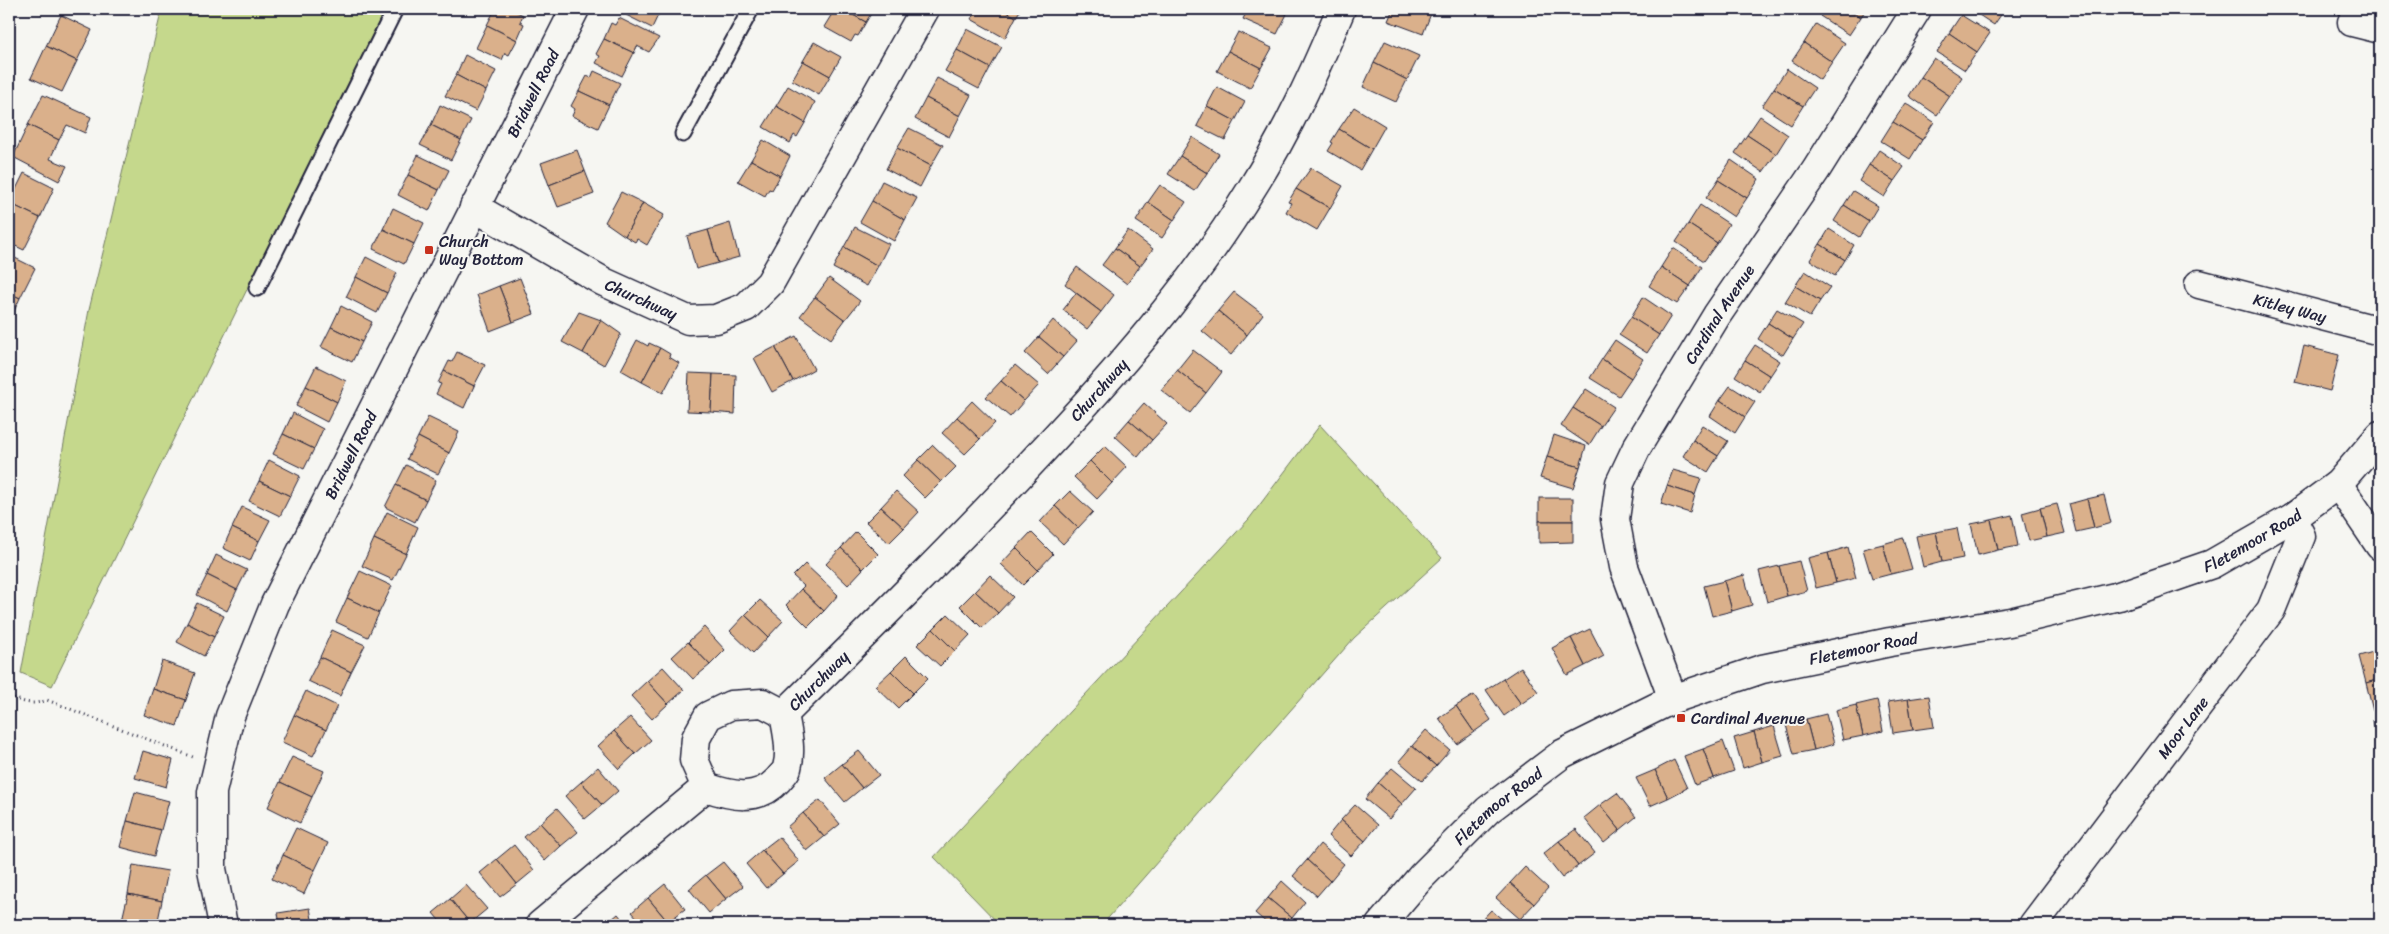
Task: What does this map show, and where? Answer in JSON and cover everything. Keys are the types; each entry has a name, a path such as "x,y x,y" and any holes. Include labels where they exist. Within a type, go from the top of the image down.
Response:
{"street":[{"name":"Bridwell Road","path":"224,925 212,869 212,792 230,716 275,604 575,9"},
{"name":"Churchway","path":"474,207 604,282 688,320 716,319 746,307 770,283 807,214 925,9"},
{"name":"Churchway","path":"784,714 954,546 1088,403 1188,282 1252,188 1309,86 1341,9"},
{"name":"Cardinal Avenue","path":"1673,699 1624,567 1615,519 1620,483 1637,447 1717,315 1816,170 1917,9"},
{"path":"2352,22 2380,29"},
{"name":"Kitley Way","path":"2199,284 2380,331"},
{"name":"Fletemoor Road","path":"1380,925 1420,877 1488,810 1562,754 1673,699 1762,668 1890,642 2010,622 2119,596 2212,564 2292,518 2338,484 2380,435"},
{"path":"2338,484 2380,546"},
{"name":"Moor Lane","path":"2047,920 2271,610 2301,536 2292,518"},
{"name":"Churchway","path":"763,703 784,714 790,740 787,769 770,788 749,796 725,794 706,787 694,760 696,738 708,716 731,705 763,703"},
{"path":"540,925 706,787"}],"lane":[{"path":"257,288 395,9"},
{"path":"683,134 751,9"}],"path":[{"path":"9,696 24,703 36,704 47,700 218,767"}],"green space":[{"path":"162,9 385,9 52,686 21,673 89,310"},
{"path":"1320,425 1442,558 1354,638 1102,925 1000,925 934,857 1249,519"}],"building":[{"path":"495,9 511,9 523,15 520,22 524,24 517,40 487,25"},
{"path":"629,9 661,9 652,28 626,15"},
{"path":"835,9 842,9 866,22 858,36 855,35 851,42 824,27"},
{"path":"842,9 871,9 872,12 866,22"},
{"path":"977,9 1002,9 1016,17 1005,38 971,19"},
{"path":"1002,9 1021,9 1016,17"},
{"path":"1248,9 1276,9 1287,14 1277,34 1243,19"},
{"path":"1393,9 1427,9 1432,11 1423,34 1388,21"},
{"path":"1825,9 1849,9 1861,17 1849,35 1820,16"},
{"path":"1849,9 1866,9 1861,17"},
{"path":"1970,9 2005,9 1994,25"},
{"path":"61,15 92,30 77,61 46,46"},
{"path":"1961,15 1990,33 1977,52 1949,33"},
{"path":"619,18 659,38 649,52 637,46 634,53 604,39 611,23 615,25"},
{"path":"1816,24 1845,43 1832,62 1804,43"},
{"path":"487,25 517,40 509,55 505,53 502,60 476,48"},
{"path":"967,29 1002,47 990,68 957,50"},
{"path":"1238,32 1272,48 1261,68 1228,51"},
{"path":"1949,33 1977,52 1965,70 1937,52"},
{"path":"604,39 634,53 622,76 596,63 600,56 596,54"},
{"path":"1385,41 1419,56 1407,80 1374,63"},
{"path":"814,42 841,57 830,76 803,61"},
{"path":"1804,43 1832,62 1820,80 1792,61"},
{"path":"46,46 77,61 62,92 31,78"},
{"path":"957,50 990,68 979,89 945,71"},
{"path":"1228,51 1261,68 1250,88 1217,71"},
{"path":"465,55 496,71 486,91 456,75"},
{"path":"1934,58 1962,77 1950,96 1921,77"},
{"path":"803,61 830,76 819,95 792,80"},
{"path":"1374,63 1407,80 1396,102 1363,87"},
{"path":"1787,69 1815,88 1803,106 1774,88"},
{"path":"594,71 620,83 609,105 579,91 587,76 591,78"},
{"path":"456,75 486,91 476,111 445,96"},
{"path":"1921,77 1950,96 1937,115 1909,96"},
{"path":"937,78 971,95 960,116 926,98"},
{"path":"788,86 815,102 805,123 776,106"},
{"path":"1217,87 1245,102 1235,121 1207,106"},
{"path":"1774,88 1803,106 1791,125 1762,106"},
{"path":"579,91 609,105 598,128 572,116 575,109 571,106"},
{"path":"43,95 91,117 85,133 67,125 59,140 28,125"},
{"path":"926,98 960,116 949,137 915,119"},
{"path":"1906,103 1934,122 1922,140 1893,122"},
{"path":"440,105 471,120 461,140 431,125"},
{"path":"776,106 805,123 797,137 794,135 790,143 763,127"},
{"path":"1207,106 1235,121 1225,140 1197,126"},
{"path":"1354,107 1385,126 1372,149 1339,129"},
{"path":"1760,116 1788,135 1776,154 1747,135"},
{"path":"1893,122 1922,140 1910,159 1881,141"},
{"path":"28,125 59,140 50,159 67,166 59,181 13,157"},
{"path":"431,125 461,140 451,160 420,145"},
{"path":"909,128 943,145 931,166 897,148"},
{"path":"1339,129 1372,149 1360,170 1328,151"},
{"path":"1747,135 1776,154 1763,172 1735,153"},
{"path":"1192,137 1219,154 1207,173 1180,156"},
{"path":"763,140 790,156 780,176 751,160"},
{"path":"897,148 931,166 920,187 886,169"},
{"path":"577,150 585,171 549,185 541,163"},
{"path":"1879,150 1904,167 1894,181 1869,165"},
{"path":"418,155 449,170 439,190 408,175"},
{"path":"1180,156 1207,173 1195,191 1168,174"},
{"path":"751,160 780,176 772,190 769,189 765,196 738,181"},
{"path":"1731,160 1759,179 1747,198 1718,180"},
{"path":"1869,165 1894,181 1884,197 1859,181"},
{"path":"1311,168 1343,186 1330,208 1296,189"},
{"path":"585,171 594,194 558,207 549,185"},
{"path":"24,173 54,188 40,218 9,203"},
{"path":"408,175 439,190 429,211 398,195"},
{"path":"1718,180 1747,198 1734,217 1706,198"},
{"path":"882,181 917,198 905,220 872,201"},
{"path":"1160,185 1186,202 1174,220 1148,202"},
{"path":"1296,189 1330,208 1317,230 1286,212 1291,203 1288,202"},
{"path":"1853,191 1878,206 1869,221 1844,205"},
{"path":"621,192 643,203 625,236 605,222"},
{"path":"872,201 905,220 894,241 860,222"},
{"path":"1148,202 1174,220 1162,238 1136,221"},
{"path":"9,203 40,218 24,250 9,243"},
{"path":"643,203 664,215 647,245 637,239 635,242 625,236"},
{"path":"1700,205 1729,224 1717,243 1688,224"},
{"path":"1844,205 1869,221 1859,237 1834,221"},
{"path":"393,208 424,223 414,244 383,229"},
{"path":"730,223 739,257 718,263 708,230"},
{"path":"1688,224 1717,243 1704,261 1676,242"},
{"path":"855,227 889,244 878,266 844,247"},
{"path":"383,229 414,244 404,264 373,249"},
{"path":"1829,229 1854,245 1845,260 1820,244"},
{"path":"708,230 718,263 696,269 687,236"},
{"path":"1128,230 1153,249 1140,266 1115,248"},
{"path":"1820,244 1845,260 1835,276 1810,260"},
{"path":"844,247 878,266 867,286 833,268"},
{"path":"1115,248 1140,266 1127,284 1102,265"},
{"path":"1673,248 1702,267 1690,286 1661,267"},
{"path":"9,255 35,268 20,298 9,293"},
{"path":"366,257 397,273 387,293 356,277"},
{"path":"1077,267 1114,295 1101,312 1065,284"},
{"path":"1661,267 1690,286 1677,304 1649,286"},
{"path":"1805,271 1830,287 1820,301 1795,286"},
{"path":"356,277 387,293 377,313 346,297"},
{"path":"520,278 534,314 513,322 499,286"},
{"path":"829,278 860,301 845,320 815,297"},
{"path":"499,286 513,322 490,331 477,295"},
{"path":"1795,286 1820,301 1810,317 1785,302"},
{"path":"1234,292 1263,314 1247,335 1218,311"},
{"path":"9,293 20,298 9,322"},
{"path":"1076,293 1101,312 1087,329 1063,310"},
{"path":"815,297 845,320 831,339 800,316"},
{"path":"1643,297 1671,316 1659,335 1631,317"},
{"path":"341,306 372,322 362,342 331,327"},
{"path":"1777,309 1803,324 1793,339 1768,323"},
{"path":"1218,311 1247,335 1231,355 1202,331"},
{"path":"579,312 601,320 583,353 562,342"},
{"path":"1631,317 1659,335 1647,353 1619,335"},
{"path":"601,320 621,334 604,365 583,353"},
{"path":"1053,320 1077,341 1063,357 1039,337"},
{"path":"1768,323 1793,339 1783,355 1758,339"},
{"path":"331,327 362,342 352,362 321,347"},
{"path":"796,336 814,369 793,381 775,347"},
{"path":"1039,337 1063,357 1048,374 1025,353"},
{"path":"637,340 648,346 649,343 660,348 642,382 621,370"},
{"path":"1615,340 1643,359 1631,378 1602,359"},
{"path":"1755,345 1780,361 1770,376 1745,360"},
{"path":"2304,346 2339,355 2330,391 2295,382"},
{"path":"775,347 793,381 772,392 754,358"},
{"path":"660,348 679,363 663,393 642,382"},
{"path":"1193,350 1222,372 1206,393 1177,370"},
{"path":"457,352 485,365 474,386 444,371 449,361 452,362"},
{"path":"1602,359 1631,378 1619,396 1590,378"},
{"path":"1745,360 1770,376 1760,392 1735,376"},
{"path":"1015,365 1039,385 1024,401 1001,381"},
{"path":"316,366 346,381 337,402 306,386"},
{"path":"1177,370 1206,393 1190,413 1161,390"},
{"path":"444,371 474,386 464,408 436,394 441,384 438,383"},
{"path":"689,373 713,374 711,412 687,411"},
{"path":"713,374 736,375 735,414 711,412"},
{"path":"1001,381 1024,401 1010,417 986,397"},
{"path":"306,386 337,402 327,422 296,406"},
{"path":"1730,386 1755,402 1745,417 1720,400"},
{"path":"1586,389 1614,407 1601,426 1573,408"},
{"path":"1720,400 1745,417 1735,433 1710,416"},
{"path":"972,401 995,423 980,439 957,417"},
{"path":"1144,403 1167,424 1152,440 1129,420"},
{"path":"1573,408 1601,426 1589,445 1561,426"},
{"path":"293,413 323,429 314,449 283,434"},
{"path":"428,417 459,432 449,453 418,437"},
{"path":"957,417 980,439 965,454 942,433"},
{"path":"1129,420 1152,440 1138,457 1115,436"},
{"path":"1702,425 1728,441 1718,456 1693,440"},
{"path":"283,434 314,449 304,469 273,454"},
{"path":"1554,435 1586,446 1580,467 1547,457"},
{"path":"418,437 449,453 438,474 407,459"},
{"path":"1693,440 1718,456 1708,472 1683,456"},
{"path":"933,445 956,467 941,482 918,460"},
{"path":"1105,446 1127,467 1112,483 1090,461"},
{"path":"1547,457 1580,467 1573,488 1540,478"},
{"path":"269,460 300,476 290,496 259,481"},
{"path":"918,460 941,482 925,498 903,476"},
{"path":"1090,461 1112,483 1097,499 1074,477"},
{"path":"406,465 436,480 426,500 396,485"},
{"path":"1673,470 1701,478 1695,495 1667,486"},
{"path":"259,481 290,496 280,516 249,501"},
{"path":"396,485 426,500 415,522 385,507"},
{"path":"1667,486 1695,495 1690,513 1661,504"},
{"path":"896,491 919,512 904,528 881,507"},
{"path":"1070,491 1093,512 1078,528 1055,506"},
{"path":"2104,495 2111,523 2094,528 2087,499"},
{"path":"1539,498 1573,498 1573,521 1539,521"},
{"path":"2087,499 2094,528 2076,532 2069,504"},
{"path":"2057,504 2065,533 2047,537 2040,508"},
{"path":"1055,506 1078,528 1063,544 1040,522"},
{"path":"242,507 270,520 259,541 232,528"},
{"path":"881,507 904,528 889,543 866,522"},
{"path":"2040,508 2047,537 2029,541 2022,513"},
{"path":"387,512 418,527 406,554 374,539"},
{"path":"2012,515 2018,546 1998,550 1991,520"},
{"path":"1991,520 1998,550 1978,555 1971,524"},
{"path":"1539,521 1573,521 1573,542 1539,543"},
{"path":"232,528 259,541 250,561 223,548"},
{"path":"1957,528 1963,558 1942,562 1936,532"},
{"path":"856,532 878,554 863,569 841,548"},
{"path":"1031,532 1053,554 1038,570 1016,548"},
{"path":"1936,532 1942,562 1923,567 1916,536"},
{"path":"1903,538 1912,569 1891,574 1883,544"},
{"path":"374,539 406,554 393,580 362,566"},
{"path":"1883,544 1891,574 1872,579 1863,549"},
{"path":"1848,547 1856,578 1836,583 1828,553"},
{"path":"841,548 863,569 848,585 826,564"},
{"path":"1016,548 1038,570 1023,585 1001,564"},
{"path":"1828,553 1836,583 1816,588 1808,558"},
{"path":"216,555 247,570 237,590 207,575"},
{"path":"1799,561 1807,591 1787,596 1779,566"},
{"path":"805,564 838,595 824,611 801,589 804,586 793,576"},
{"path":"1779,566 1787,596 1767,602 1759,571"},
{"path":"360,571 392,586 379,613 347,598"},
{"path":"207,575 237,590 227,611 197,595"},
{"path":"990,575 1013,597 998,613 975,591"},
{"path":"1744,575 1752,605 1732,611 1724,581"},
{"path":"1724,581 1732,611 1712,616 1704,586"},
{"path":"801,589 824,611 808,627 786,605"},
{"path":"975,591 998,613 982,628 960,606"},
{"path":"347,598 379,613 368,637 336,622"},
{"path":"760,600 783,621 768,637 745,615"},
{"path":"197,603 224,616 214,637 187,623"},
{"path":"948,614 970,635 955,651 933,629"},
{"path":"745,615 768,637 753,653 730,631"},
{"path":"187,623 214,637 204,656 177,642"},
{"path":"704,627 725,650 710,665 688,642"},
{"path":"933,629 955,651 940,666 917,645"},
{"path":"1590,629 1604,656 1585,666 1571,638"},
{"path":"332,630 365,645 351,672 320,657"},
{"path":"1571,638 1585,666 1567,675 1552,648"},
{"path":"688,642 710,665 693,679 672,657"},
{"path":"2380,650 2380,679 2366,683 2359,656"},
{"path":"906,656 928,678 913,693 891,671"},
{"path":"320,657 351,672 340,696 308,681"},
{"path":"162,661 195,673 186,700 153,689"},
{"path":"663,667 684,690 668,704 647,681"},
{"path":"1521,667 1538,692 1521,704 1503,679"},
{"path":"891,671 913,693 898,708 875,686"},
{"path":"1503,679 1521,704 1504,716 1486,690"},
{"path":"2380,679 2380,709 2373,711 2366,683"},
{"path":"647,681 668,704 652,719 631,696"},
{"path":"153,689 186,700 177,726 144,715"},
{"path":"306,691 337,706 326,730 294,715"},
{"path":"1474,695 1491,720 1474,732 1456,706"},
{"path":"1929,696 1934,727 1913,730 1908,699"},
{"path":"1908,699 1913,730 1893,733 1888,702"},
{"path":"1877,700 1883,731 1863,736 1856,705"},
{"path":"1856,705 1863,736 1843,740 1836,710"},
{"path":"1456,706 1474,732 1457,744 1439,718"},
{"path":"1826,714 1834,744 1814,750 1806,719"},
{"path":"294,715 326,730 313,756 282,742"},
{"path":"630,717 651,740 635,754 614,731"},
{"path":"1806,719 1814,750 1794,754 1786,725"},
{"path":"2380,719 2380,747 2378,748 2373,720"},
{"path":"1774,726 1783,756 1762,762 1754,732"},
{"path":"1426,730 1450,750 1436,766 1412,746"},
{"path":"614,731 635,754 619,769 598,746"},
{"path":"1754,732 1762,762 1743,768 1734,738"},
{"path":"1723,741 1734,771 1714,778 1703,749"},
{"path":"1412,746 1436,766 1422,781 1399,761"},
{"path":"1703,749 1714,778 1695,785 1684,756"},
{"path":"143,751 173,760 166,787 135,778"},
{"path":"859,751 879,775 862,788 842,764"},
{"path":"292,757 324,771 312,797 280,782"},
{"path":"1674,760 1687,788 1668,798 1655,770"},
{"path":"842,764 862,788 845,802 825,778"},
{"path":"598,767 618,791 602,805 581,782"},
{"path":"1392,768 1416,788 1402,804 1378,783"},
{"path":"1655,770 1668,798 1650,806 1636,778"},
{"path":"280,782 312,797 300,823 268,807"},
{"path":"581,782 602,805 585,819 565,796"},
{"path":"1378,783 1402,804 1389,819 1365,799"},
{"path":"135,792 169,801 161,830 127,821"},
{"path":"1617,793 1636,817 1620,830 1600,805"},
{"path":"820,800 840,824 824,837 803,813"},
{"path":"1355,805 1378,825 1365,841 1341,820"},
{"path":"1600,805 1620,830 1604,843 1584,818"},
{"path":"557,808 578,832 561,846 540,823"},
{"path":"803,813 824,837 807,851 787,827"},
{"path":"1341,820 1365,841 1351,856 1328,836"},
{"path":"127,821 161,830 154,856 120,847"},
{"path":"540,823 561,846 545,861 524,837"},
{"path":"296,828 328,843 315,870 283,855"},
{"path":"1576,829 1595,853 1578,866 1559,841"},
{"path":"779,837 799,861 783,874 762,850"},
{"path":"1559,841 1578,866 1562,878 1543,854"},
{"path":"1320,844 1344,864 1330,881 1307,860"},
{"path":"514,845 534,870 517,884 497,859"},
{"path":"762,850 783,874 766,888 746,864"},
{"path":"283,855 315,870 304,894 272,879"},
{"path":"497,859 517,884 500,897 480,873"},
{"path":"1307,860 1330,881 1317,896 1293,876"},
{"path":"723,862 743,886 726,899 706,875"},
{"path":"133,865 168,871 162,901 128,894"},
{"path":"1525,867 1548,888 1534,904 1510,883"},
{"path":"706,875 726,899 709,913 689,889"},
{"path":"1282,881 1305,902 1292,918 1268,898"},
{"path":"1510,883 1534,904 1520,919 1496,898"},
{"path":"665,884 685,909 668,922 648,898"},
{"path":"466,885 487,909 470,923 450,899"},
{"path":"128,894 162,901 157,925 122,920"},
{"path":"648,898 668,922 665,925 643,925 632,912"},
{"path":"1268,898 1292,918 1285,925 1269,925 1255,913"},
{"path":"450,899 470,923 467,925 443,925 433,913"},
{"path":"310,908 313,925 280,925 278,913"},
{"path":"1491,910 1509,925 1477,925"},
{"path":"618,914 627,925 605,925"}],"place":[{"name":"Church Way Bottom","path":"429,250"},
{"name":"Cardinal Avenue","path":"1681,718"}]}
